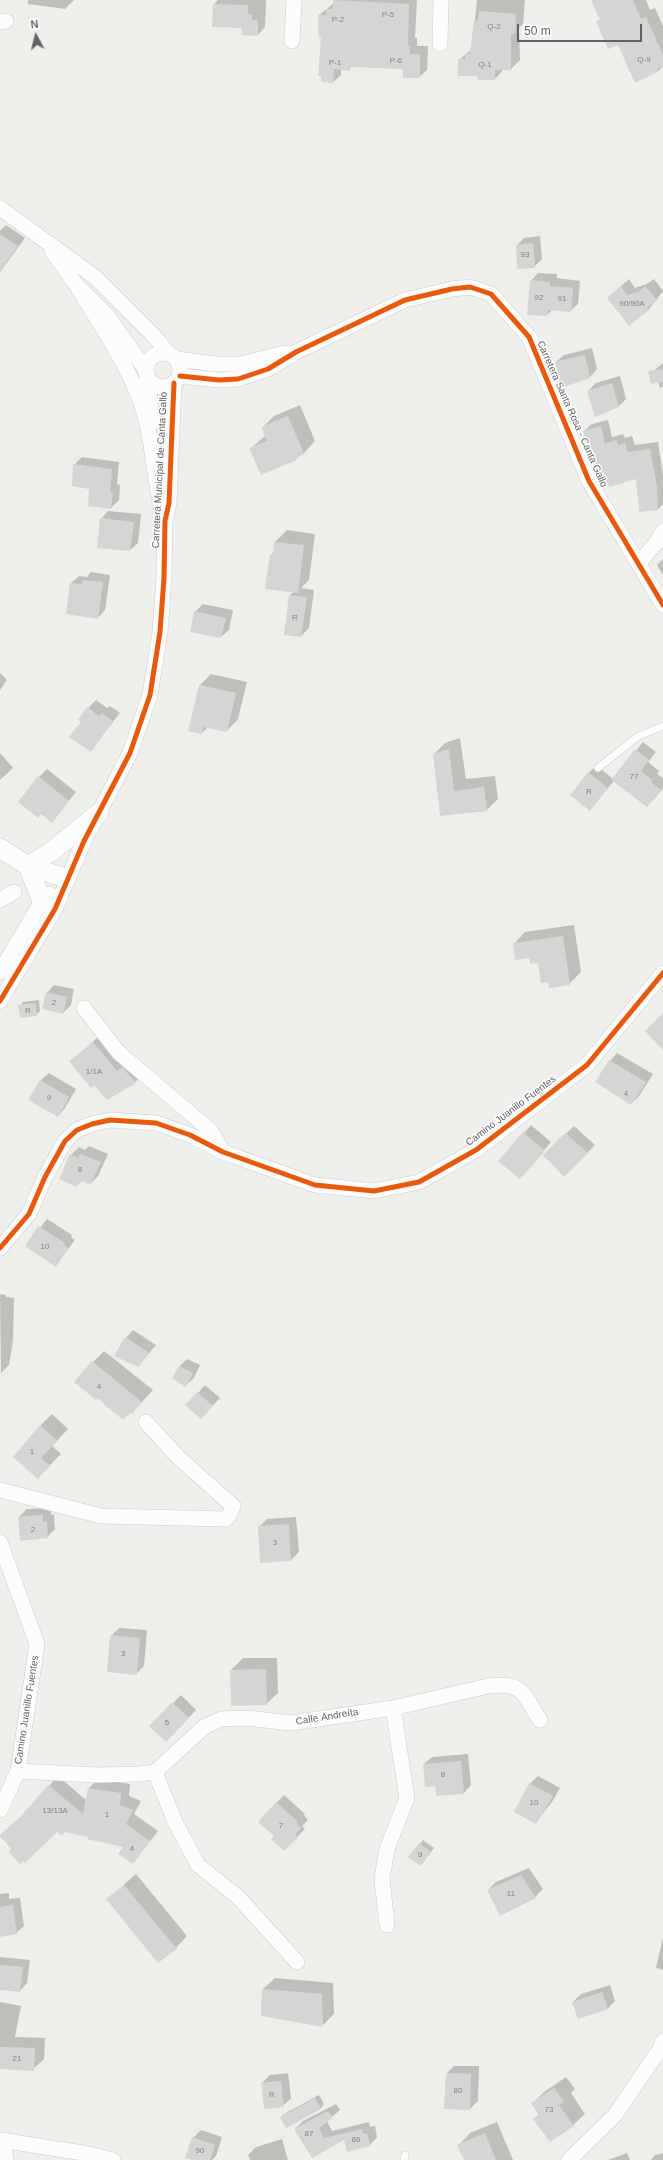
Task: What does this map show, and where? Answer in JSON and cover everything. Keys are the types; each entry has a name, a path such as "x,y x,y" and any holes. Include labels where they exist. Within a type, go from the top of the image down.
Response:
{"street":[{"path":"292,42 294,0"},
{"path":"440,44 441,0"},
{"path":"0,208 95,277 173,356 180,367 177,380 166,387 157,387 107,315 75,282 44,240"},
{"name":"Carretera Municipal de Canta Gallo","path":"75,282 137,392 154,458"},
{"name":"Carretera Santa Rosa - Canta Gallo","path":"177,380 238,379 268,369 296,352 405,300 452,288 470,288 491,294 529,337 589,481 663,605"},
{"name":"Carretera Santa Rosa - Canta Gallo","path":"173,356 215,364 241,364 284,353 296,352"},
{"path":"146,373 148,360 155,354 173,356"},
{"name":"Carretera Municipal de Canta Gallo","path":"146,373 152,413 154,458 160,504 165,520"},
{"name":"Carretera Municipal de Canta Gallo","path":"0,1001 55,909 66,878 130,753 150,695 160,632 164,578 165,520 169,503 177,380"},
{"path":"639,563 656,543 663,531"},
{"path":"28,866 52,852 99,813"},
{"path":"0,848 28,866 66,878"},
{"path":"28,866 42,900"},
{"name":"Carretera Municipal de Canta Gallo","path":"0,972 42,900 66,878"},
{"path":"0,900 14,892"},
{"name":"Camino Juanillo Fuentes","path":"0,1248 29,1214 45,1177 65,1142 76,1130 110,1120 156,1123 190,1135 223,1152 315,1185 374,1191 419,1182 476,1150 587,1065 663,973"},
{"path":"84,1008 119,1053 211,1131 223,1152"},
{"path":"0,1490 101,1516 226,1519 233,1506 178,1458 146,1422"},
{"name":"Camino Juanillo Fuentes","path":"0,1542 37,1644 18,1771 0,1810"},
{"name":"Calle Andreíta","path":"155,1772 204,1727 221,1719 247,1718 291,1723 393,1708 502,1684 514,1686 521,1690 540,1720"},
{"path":"387,1925 382,1879 387,1849 407,1798 393,1708"},
{"path":"18,1771 97,1775 155,1772 175,1822 198,1865 238,1897 297,1962"},
{"path":"661,2045 663,2064"},
{"path":"569,2160 615,2116 661,2045"},
{"path":"6,2160 1,2140 89,2154 113,2160"}],"lane":[{"path":"598,768 637,737 663,726"}],"building":[{"path":"333,0 409,4 408,45 410,46 410,54 420,54 420,78 403,78 403,69 350,67 350,71 334,69 333,83 321,82 321,76 318,76 321,38 319,38 318,32 318,14 326,15 326,9 333,9"},
{"path":"591,0 633,0 641,19 646,17 663,55 663,66 657,69 658,72 635,83 618,45 608,49 596,22 600,20"},
{"path":"213,4 248,5 248,14 252,14 252,20 258,20 258,36 242,35 242,28 212,27"},
{"path":"479,11 516,14 515,34 511,34 511,70 495,70 495,80 478,80 477,76 458,76 458,59 465,59 465,54 470,54 474,20 478,20"},
{"path":"0,234 18,246 0,271"},
{"path":"533,243 535,268 517,269 516,245"},
{"path":"530,280 550,282 550,286 573,288 571,312 548,310 547,316 527,315"},
{"path":"621,286 627,295 638,292 645,286 657,300 647,308 649,310 629,326 607,298"},
{"path":"585,355 590,378 561,388 555,362"},
{"path":"663,369 663,382 651,384 648,371"},
{"path":"612,383 619,407 595,417 587,391"},
{"path":"288,416 304,454 296,458 297,460 261,475 249,448 267,441 261,427"},
{"path":"601,426 605,444 616,440 618,445 625,443 628,452 650,449 657,487 658,510 639,512 636,479 609,487 608,483 602,484 591,446 587,447 583,431"},
{"path":"73,464 112,469 110,492 113,492 111,509 88,506 89,489 72,486"},
{"path":"100,518 134,522 130,551 97,548"},
{"path":"274,542 304,545 298,593 265,589 270,554 273,555"},
{"path":"83,580 103,582 98,619 66,614 70,583 82,584"},
{"path":"289,595 307,597 301,637 284,635"},
{"path":"194,611 226,618 221,638 190,632"},
{"path":"199,685 236,693 227,732 203,727 202,734 188,731"},
{"path":"87,707 99,716 102,713 113,721 91,752 69,737 81,722 78,720"},
{"path":"449,749 454,791 484,787 487,811 440,816 433,754"},
{"path":"635,749 649,760 641,771 661,790 647,807 611,780"},
{"path":"588,772 608,788 590,811 570,795"},
{"path":"38,776 69,801 52,823 41,814 38,818 18,802"},
{"path":"563,936 570,985 549,988 548,982 541,983 538,963 530,964 529,958 515,960 513,943"},
{"path":"46,992 67,997 63,1014 42,1009"},
{"path":"35,1003 37,1016 20,1018 18,1005"},
{"path":"663,1013 663,1050 645,1031"},
{"path":"93,1042 117,1071 122,1067 136,1083 107,1100 95,1086 91,1088 69,1061"},
{"path":"609,1060 646,1082 631,1105 595,1082"},
{"path":"40,1080 69,1097 58,1117 28,1100"},
{"path":"523,1132 545,1151 520,1179 498,1161"},
{"path":"565,1133 588,1153 564,1177 543,1155"},
{"path":"70,1154 78,1158 80,1154 101,1162 90,1185 80,1180 77,1187 59,1179"},
{"path":"38,1226 65,1243 64,1245 68,1248 56,1267 25,1246"},
{"path":"125,1337 149,1353 138,1367 114,1356"},
{"path":"92,1361 142,1402 132,1414 130,1412 123,1420 97,1398 96,1400 74,1382"},
{"path":"179,1366 193,1373 186,1387 172,1378"},
{"path":"197,1392 213,1406 201,1419 185,1405"},
{"path":"40,1425 57,1441 41,1458 50,1466 38,1479 13,1457"},
{"path":"43,1515 43,1522 47,1522 48,1538 20,1541 18,1517"},
{"path":"289,1524 291,1561 260,1563 258,1526"},
{"path":"110,1635 140,1638 137,1675 107,1672"},
{"path":"266,1669 267,1705 231,1706 230,1670"},
{"path":"172,1702 189,1718 166,1742 149,1726"},
{"path":"461,1761 464,1794 436,1796 435,1786 425,1787 423,1764"},
{"path":"529,1783 553,1796 536,1824 514,1812"},
{"path":"48,1785 83,1814 88,1788 121,1793 120,1805 133,1810 126,1824 150,1841 133,1864 118,1854 123,1847 87,1839 88,1837 65,1832 62,1836 57,1832 25,1863 23,1861 20,1864 9,1852 11,1849 0,1835 15,1821 16,1822"},
{"path":"276,1802 298,1822 297,1824 301,1828 295,1834 298,1837 284,1851 271,1839 274,1836 258,1822"},
{"path":"419,1843 431,1852 421,1866 408,1857"},
{"path":"521,1875 536,1898 500,1916 487,1890"},
{"path":"124,1885 177,1949 158,1963 106,1899"},
{"path":"13,1905 17,1934 0,1937 0,1907"},
{"path":"0,1965 23,1967 20,1992 0,1990"},
{"path":"262,1989 322,1994 323,2027 261,2016"},
{"path":"602,1992 608,2009 578,2019 572,2002"},
{"path":"0,2047 35,2048 34,2071 0,2069"},
{"path":"446,2073 471,2074 470,2110 444,2109"},
{"path":"281,2081 284,2107 264,2109 261,2083"},
{"path":"554,2088 564,2102 559,2105 574,2126 550,2142 533,2119 539,2115 531,2103"},
{"path":"315,2098 321,2109 286,2128 280,2117"},
{"path":"328,2111 333,2118 319,2128 324,2138 362,2129 363,2134 367,2133 370,2146 347,2152 344,2140 312,2158 294,2129"},
{"path":"485,2133 496,2160 464,2160 457,2145"},
{"path":"192,2137 215,2145 210,2160 193,2160 185,2158"}],"cycle path":[{"path":"180,376 219,380 238,379 268,369 296,352 405,300 452,289 470,287 491,294 529,337 589,481 663,605"},
{"path":"0,1001 55,909 84,841 130,753 150,695 160,632 164,578 165,521 169,503 174,383"},
{"path":"0,1248 29,1214 45,1177 65,1141 77,1130 92,1124 110,1120 156,1123 190,1135 223,1152 315,1185 374,1191 419,1182 476,1150 587,1065 663,973"}]}
